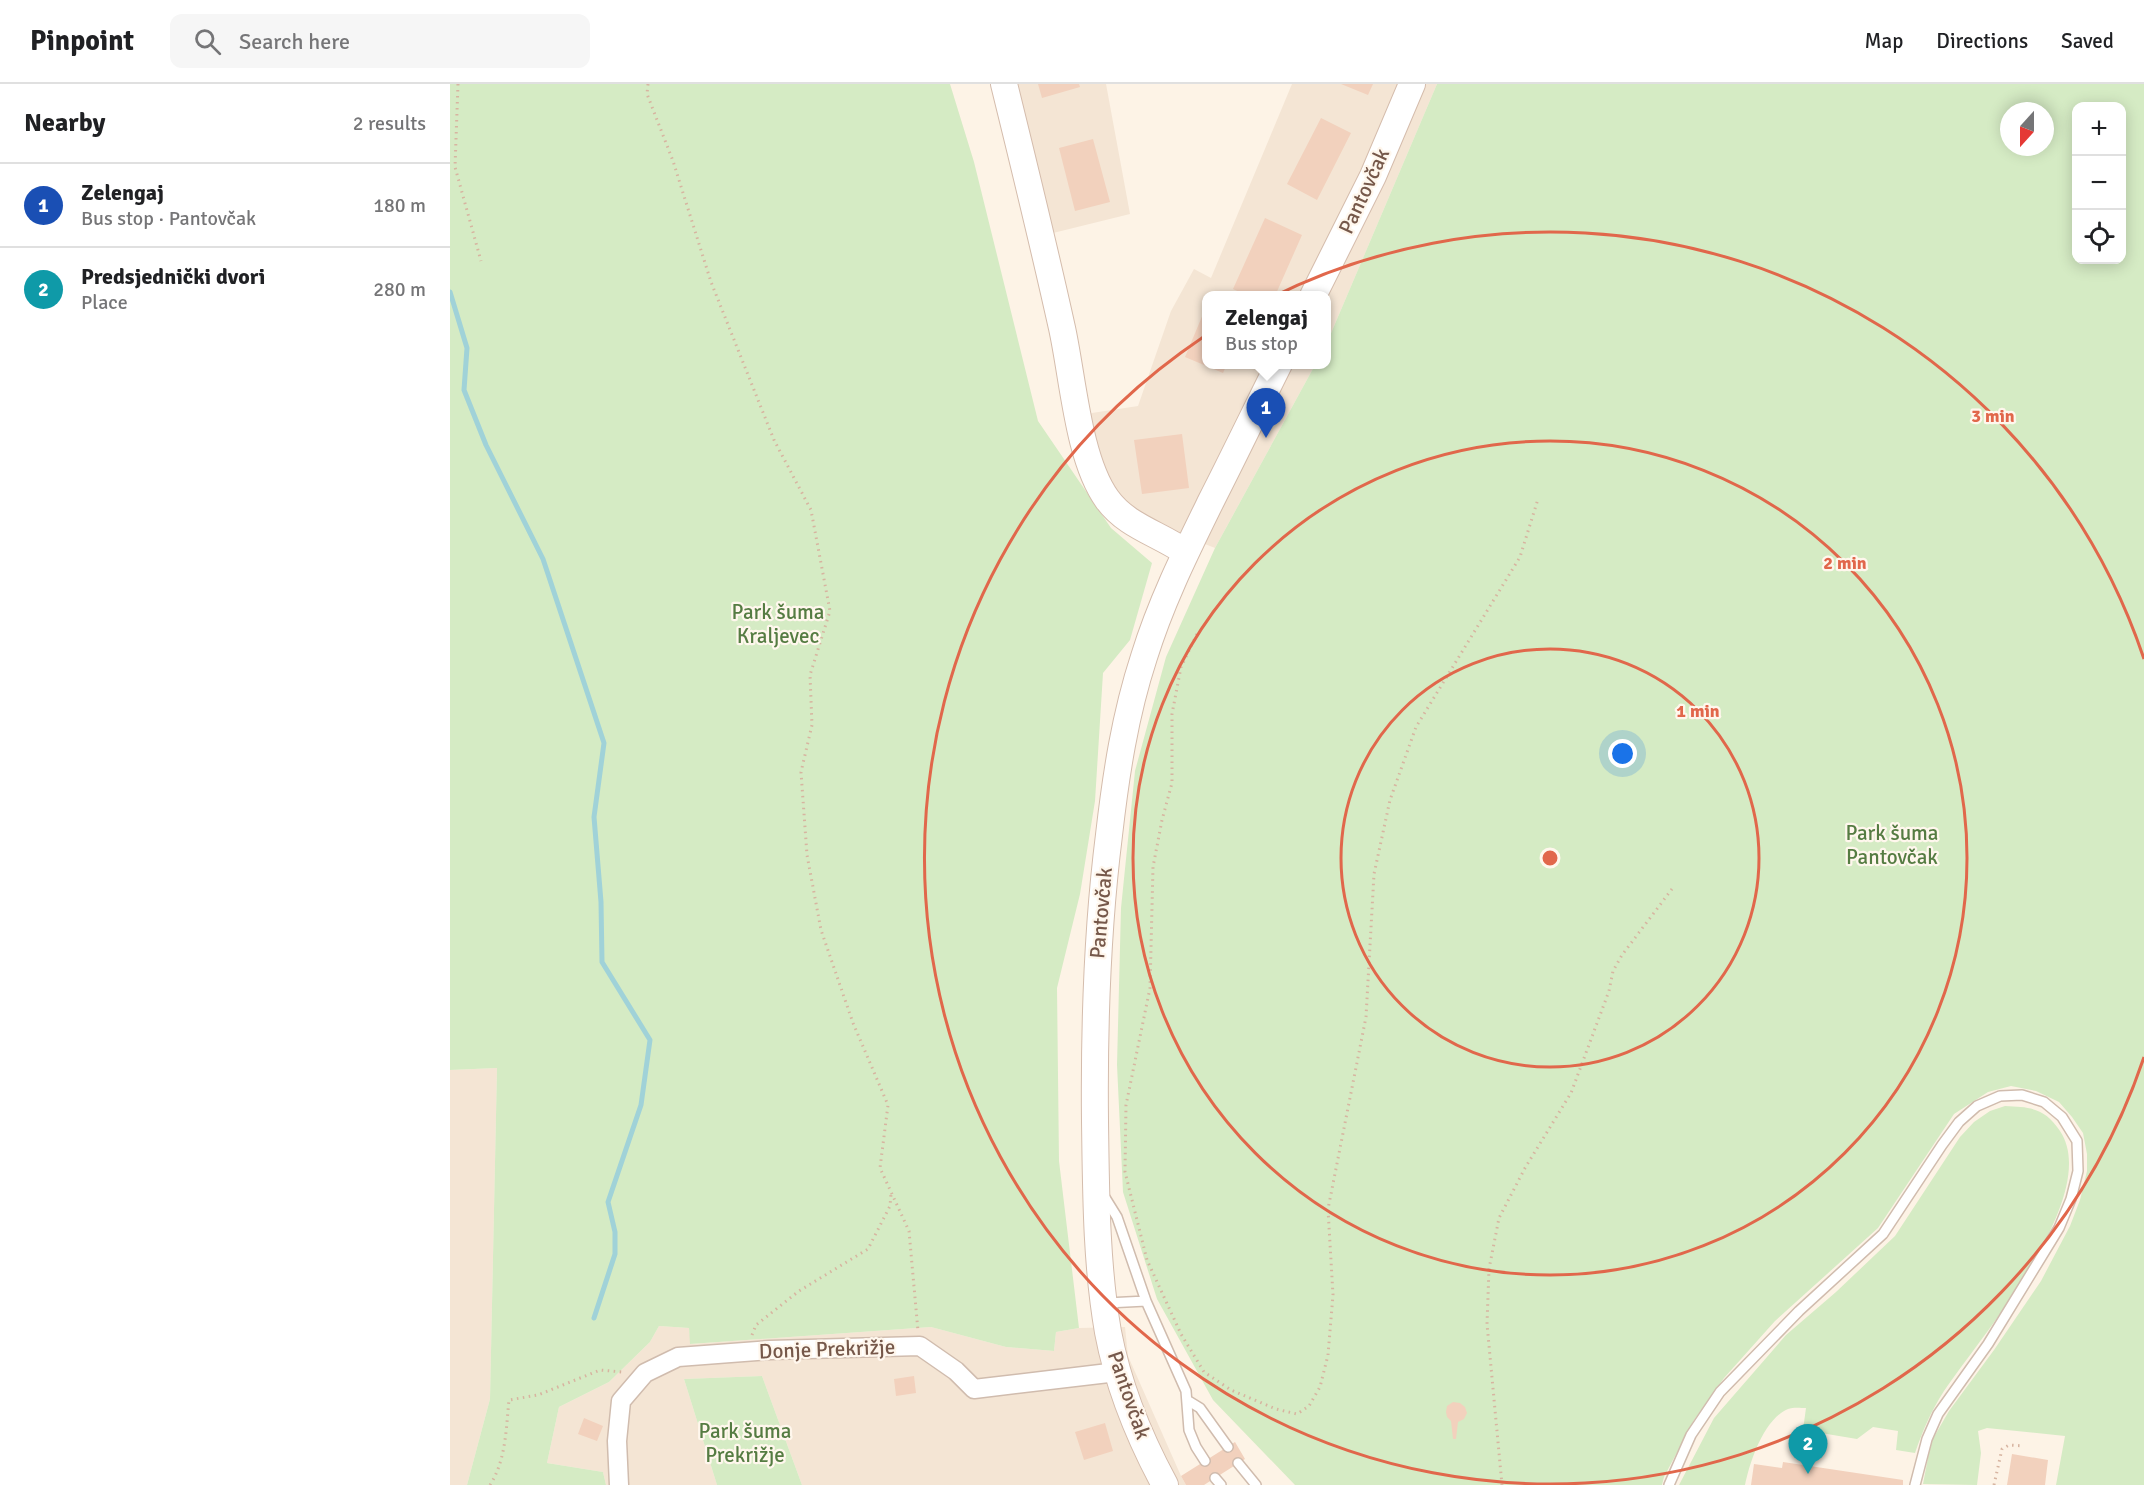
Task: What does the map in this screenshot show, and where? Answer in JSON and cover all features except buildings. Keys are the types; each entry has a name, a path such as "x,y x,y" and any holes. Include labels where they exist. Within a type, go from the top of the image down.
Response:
{"main road":[{"path":"1004,84 1062,330 1082,433 1093,475 1107,499 1121,516 1185,552"},
{"name":"Pantovčak","path":"1316,291 1373,176 1412,84"},
{"name":"Pantovčak","path":"1165,1485 1132,1413 1117,1372 1104,1303 1096,1184 1094,1080 1096,965 1115,786 1131,702 1144,655 1185,552 1276,369"}],"street":[{"name":"Donje Prekrižje","path":"619,1485 617,1441 621,1401 645,1373 678,1357 744,1352 920,1346 956,1371 974,1389 1117,1372"}],"lane":[{"path":"1669,1485 1691,1435 1720,1392 1799,1311 1883,1234 1959,1122 1977,1106 2000,1096 2022,1095 2044,1102 2062,1117 2077,1141 2078,1171 2071,1200 2059,1228 1988,1344 1938,1414 1927,1439 1915,1485"},
{"path":"1096,1184 1117,1217 1146,1301 1179,1374 1187,1400 1189,1430 1205,1461"},
{"path":"1104,1303 1146,1301"},
{"path":"1187,1400 1200,1408 1228,1447"},
{"path":"1238,1463 1256,1485"}],"path":[{"path":"459,84 455,167 481,261"},
{"path":"648,84 647,94 673,161 711,282 774,440 811,510 830,611 810,675 812,725 801,772 807,855 821,930 853,1023 888,1106 880,1168 909,1231 920,1346"},
{"path":"1197,634 1182,667 1172,714 1172,783 1153,867 1150,988 1126,1105 1125,1172 1147,1260 1181,1334 1204,1372 1231,1390 1275,1409 1297,1414 1309,1406 1320,1387 1328,1355 1334,1295 1328,1209 1366,1017 1374,874 1390,800 1416,727 1520,557 1538,499"},
{"path":"1502,1485 1487,1324 1489,1269 1499,1218 1525,1168 1571,1093 1609,991 1613,971 1622,955 1672,889"},
{"path":"744,1352 756,1325 799,1291 868,1249 890,1206 891,1192"},
{"path":"490,1485 496,1475 505,1443 509,1400 538,1395 600,1371 645,1373"},
{"path":"1994,1485 2002,1449 2009,1445 2024,1446"}],"shaded area":[{"path":"1012,84 1106,84 1130,214 1049,234"},
{"path":"1292,84 1437,84 1331,333 1331,291 1202,291 1202,369 1313,369 1215,548 1147,521 1108,491 1084,417 1092,413 1138,406 1171,311 1194,269 1211,278"},
{"path":"497,1068 490,1399 467,1485 450,1485 450,1070"},
{"path":"659,1326 689,1328 691,1344 931,1327 1006,1347 1054,1351 1056,1332 1079,1328 1125,1327 1128,1356 1186,1485 802,1485 762,1376 684,1379 717,1485 606,1485 603,1472 547,1463 559,1407 609,1382 650,1342"}],"green space":[{"name":"Park šuma Kraljevec","path":"450,84 950,84 974,162 1038,421 1111,528 1152,563 1130,640 1103,673 1095,801 1080,894 1057,988 1059,1161 1079,1328 1056,1332 1054,1351 1006,1347 931,1327 690,1344 689,1328 659,1326 650,1342 609,1382 559,1407 547,1463 603,1472 606,1485 467,1485 490,1399 497,1068 450,1070"},
{"name":"Park šuma Pantovčak","path":"1437,84 2144,84 2144,1485 2056,1485 2065,1436 1987,1428 1978,1431 1981,1453 1977,1485 1923,1484 1931,1442 1949,1411 2041,1281 2070,1226 2080,1200 2087,1171 2083,1133 2059,1102 2036,1091 2011,1086 1988,1092 1954,1114 1878,1228 1775,1321 1724,1378 1694,1420 1662,1485 1295,1485 1213,1400 1157,1299 1123,1192 1117,1065 1121,908 1135,771 1166,657 1215,548 1313,369 1331,369 1331,333"},
{"path":"2005,1106 2022,1107 2043,1113 2060,1131 2069,1158 2065,1191 2052,1227 2032,1265 1939,1398 1915,1453 1896,1450 1898,1431 1873,1427 1857,1439 1803,1430 1806,1408 1792,1408 1779,1414 1771,1422 1754,1454 1745,1485 1679,1485 1714,1418 1786,1335 1895,1236 1960,1137 1974,1122 1990,1111"},
{"name":"Park šuma Prekrižje","path":"762,1376 802,1485 717,1485 684,1379"}],"waterway":[{"path":"450,292 467,348 464,390 486,445 543,559 604,743 594,817 601,902 602,962 650,1040 641,1105 608,1202 615,1232 615,1254 594,1318"}],"place":[{"name":"Zelengaj","path":"1266,438"},
{"name":"Predsjednički dvori","path":"1808,1474"}]}
